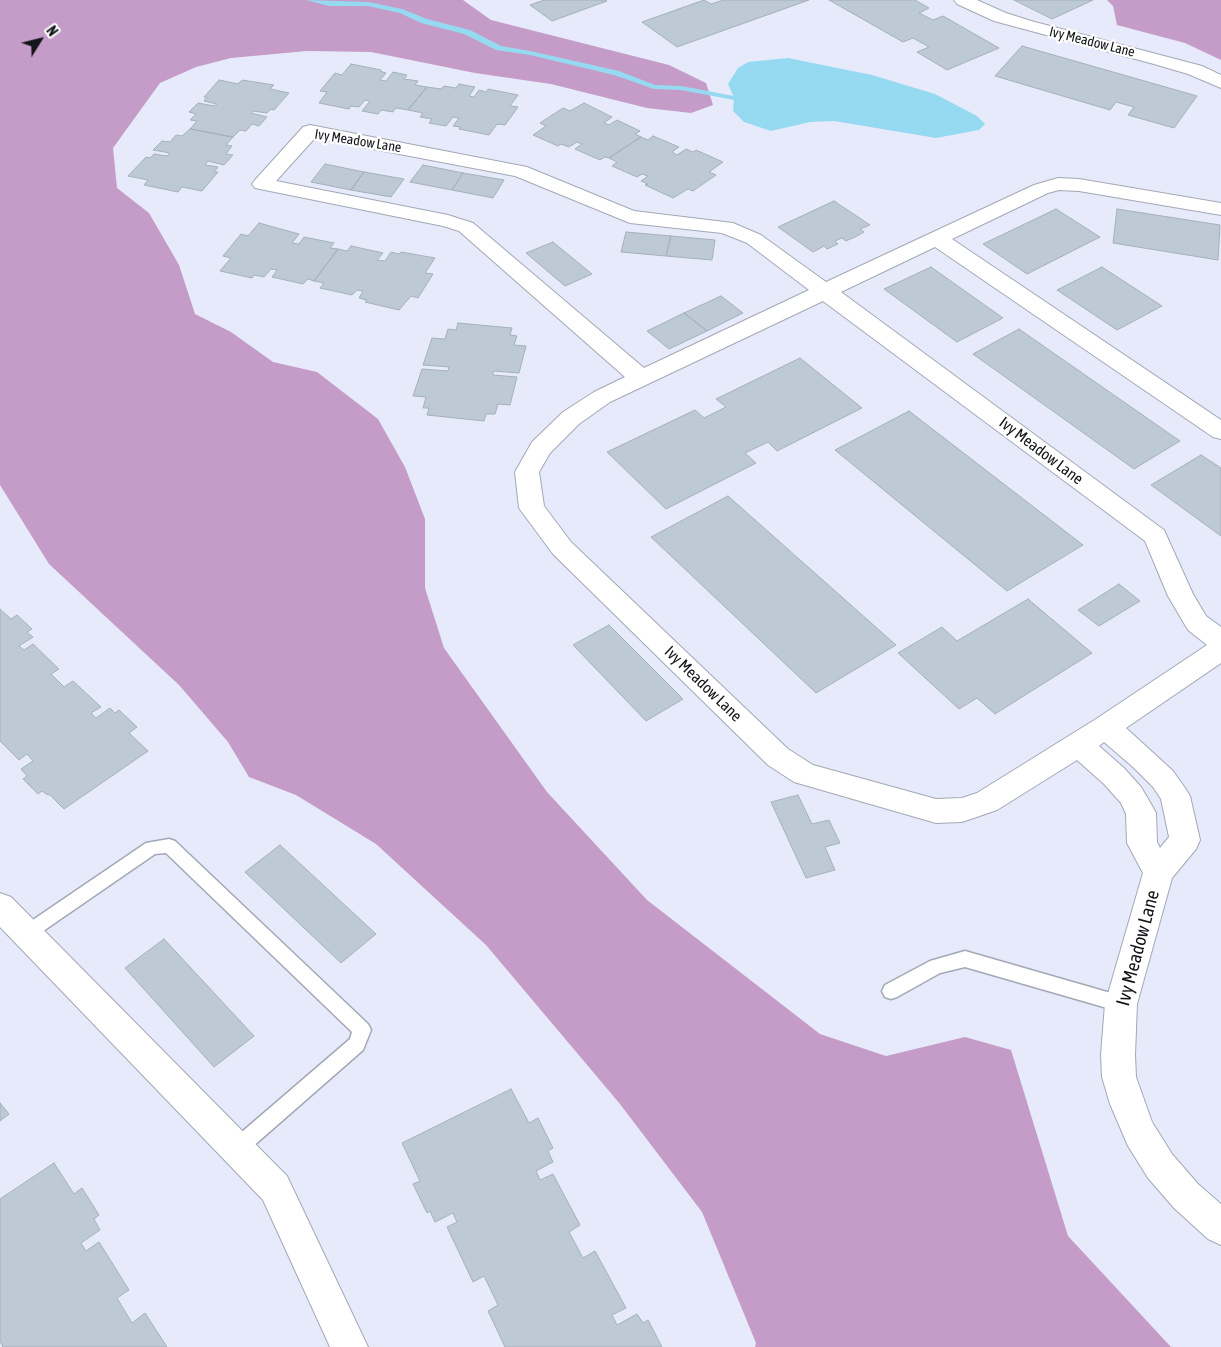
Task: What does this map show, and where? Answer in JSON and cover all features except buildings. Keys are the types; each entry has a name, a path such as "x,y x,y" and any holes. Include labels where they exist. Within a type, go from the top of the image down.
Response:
{"street":[{"name":"Ivy Meadow Lane","path":"963,0 1000,17 1025,25 1161,60 1195,70 1221,82"},
{"name":"Ivy Meadow Lane","path":"642,379 466,227 448,221 262,184 310,131 520,171 630,217 726,227 754,239 1155,536 1181,596 1197,623 1221,641"},
{"name":"Ivy Meadow Lane","path":"1221,209 1080,185 1058,184 1041,189 825,290 602,398 571,418 542,448 527,472 532,508 562,548 778,757 804,774 936,811 962,810 987,802 1106,727 1221,649"},
{"path":"936,238 1221,431"},
{"name":"Ivy Meadow Lane","path":"1106,727 1143,759 1175,796 1185,840 1158,873 1121,1004 1119,1078 1127,1104 1140,1134 1160,1166 1186,1196 1221,1227"},
{"name":"Ivy Meadow Lane","path":"1078,744 1114,776 1131,795 1141,813 1142,843 1158,873"},
{"path":"0,906 275,1188 349,1347"}],"lane":[{"path":"26,933 152,848 169,846 362,1030 357,1044 236,1149"},
{"path":"891,991 936,966 965,959 1121,1004"}],"shaded area":[{"path":"0,0 463,0 491,20 669,65 706,83 713,105 691,113 647,108 551,84 475,73 371,52 307,51 231,58 196,67 160,83 113,148 117,188 149,213 179,265 195,314 231,332 273,362 317,372 378,419 405,467 425,519 425,588 444,648 547,792 647,900 820,1034 886,1056 965,1037 1011,1050 1068,1236 1171,1347 755,1347 756,1343 702,1212 620,1104 486,945 376,844 296,795 249,777 228,742 179,685 49,564 0,485"},
{"path":"1107,0 1221,0 1221,60 1185,43 1117,25 1113,6"}],"water":[{"path":"788,58 872,75 935,94 977,116 985,124 979,130 936,138 834,121 810,122 771,131 744,122 733,111 734,98 728,84 738,68 748,62"}],"waterway":[{"path":"310,0 329,4 368,4 402,11 424,21 467,32 499,48 530,53 616,73 654,87 681,88 734,98 749,98"}]}
